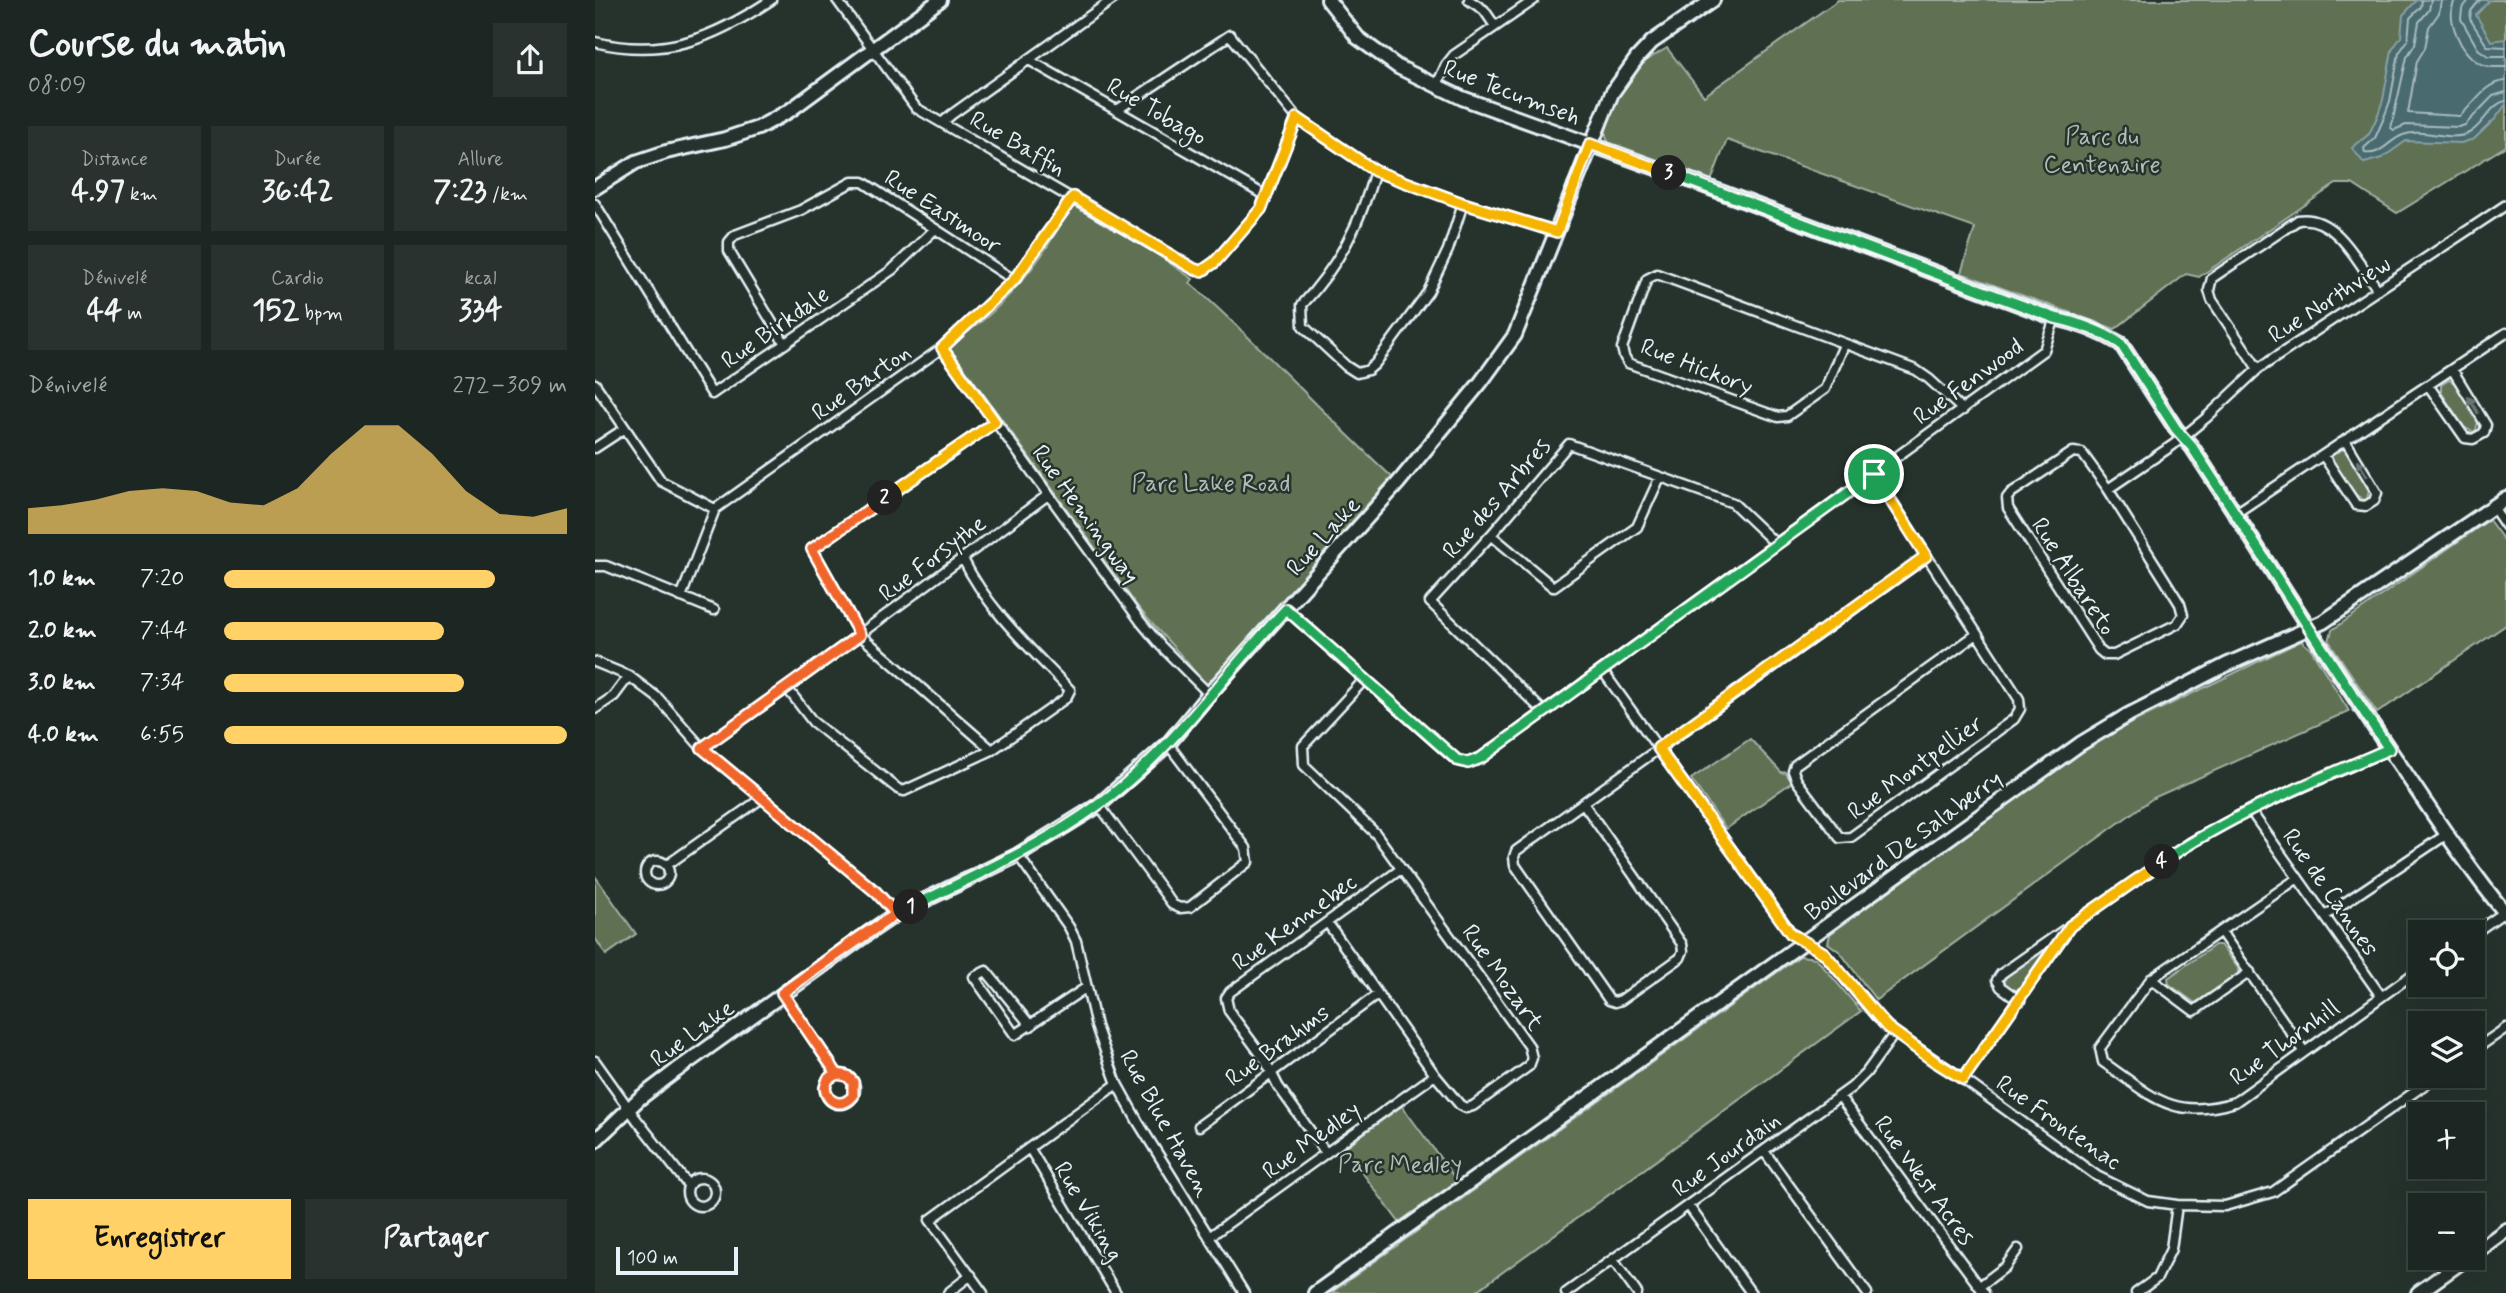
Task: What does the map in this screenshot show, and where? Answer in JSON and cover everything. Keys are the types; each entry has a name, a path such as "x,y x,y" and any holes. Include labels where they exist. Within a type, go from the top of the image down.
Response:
{"street":[{"path":"595,42 632,48 674,46 710,36 738,22 771,0"},
{"name":"Rue Baffin","path":"837,0 916,108 1194,269 1202,271 1215,262 1261,209 1297,118"},
{"path":"595,188 636,162 758,128 789,111 940,0"},
{"path":"943,122 1112,0"},
{"name":"Rue Tecumseh","path":"1328,0 1358,38 1398,67 1436,87 2069,321 2121,344 2389,749 2505,913"},
{"path":"1469,0 1484,10 1495,26"},
{"path":"1436,87 1454,55 1534,0"},
{"name":"Rue Lake","path":"595,1141 688,1061 896,914 1018,855 1099,805 1168,744 1209,694 1398,483 1481,382 1515,335 1612,93 1652,42 1713,0"},
{"path":"1117,110 1230,35 1297,118 1375,171 1462,203 1557,232"},
{"name":"Rue Tobago","path":"1029,60 1266,196"},
{"path":"1375,171 1344,251 1321,284 1302,305 1303,326 1357,373 1368,370 1375,364 1428,292 1448,250 1462,203"},
{"name":"Rue Eastmoor","path":"785,344 729,251 729,242 735,235 801,210 852,182 863,182 1014,280"},
{"name":"Rue Barton","path":"715,509 942,348 1014,280 1073,197"},
{"name":"Rue Birkdale","path":"595,204 712,394 892,270 934,230"},
{"name":"Rue Northview","path":"2183,437 2258,369 2506,205"},
{"path":"2258,369 2211,300 2210,284 2213,278 2298,220 2309,218 2324,223 2345,244 2378,290"},
{"name":"Rue Hickory","path":"1845,345 1825,389 1787,416 1778,417 1628,363 1622,348 1647,279 1657,274 1916,370 1963,410"},
{"name":"Rue Fenwood","path":"1286,609 1457,760 1468,763 1481,758 2044,350 2055,318"},
{"path":"2235,513 2506,333"},
{"name":"Rue Hemingway","path":"942,348 1149,632 1209,694"},
{"path":"2428,385 2465,438 2478,437 2484,433 2486,425 2452,369"},
{"path":"595,384 661,481 715,509 681,597"},
{"path":"992,750 860,635 812,549 995,422"},
{"path":"595,448 624,429"},
{"path":"2108,489 2183,437"},
{"path":"2323,455 2356,505 2366,506 2374,501 2377,493 2346,440"},
{"name":"Rue des Arbres","path":"1544,712 1430,602 1569,444 1733,503 1776,544"},
{"name":"Rue Albareto","path":"2073,452 2082,453 2108,489 2181,604 2183,615 2177,624 2114,655 2105,655 2099,650 2008,508 2007,498 2073,452"},
{"name":"Rue Montpellier","path":"1874,474 2019,699 2020,709 2014,719 1851,837 1840,838 1797,781 1793,771 1795,765 1977,634"},
{"path":"1490,536 1553,587 1637,527 1660,477"},
{"name":"Rue Forsythe","path":"702,748 1048,495"},
{"name":"Boulevard De Salaberry","path":"1315,1293 2097,733 2226,665 2334,615 2506,498"},
{"path":"2493,507 2506,526"},
{"path":"1583,803 1682,943 1680,958 1615,1002 1609,1000 1515,865 1516,850 1926,556"},
{"path":"787,688 813,722 904,791 992,750 1066,698 1070,690 1003,619 972,578 963,559"},
{"path":"595,566 606,566 714,610"},
{"path":"595,662 629,676 658,698 702,748 876,892 896,914"},
{"name":"Rue Frontenac","path":"1602,670 1791,934 1820,949 1875,1016 1895,1033 2097,1176 2148,1201 2177,1205 2225,1206 2273,1192 2420,1088"},
{"path":"595,709 614,696 629,676"},
{"name":"Rue Mozart","path":"1327,922 1435,1075 1460,1105 1466,1108 1529,1066 1532,1058 1529,1046 1376,834 1304,765 1303,746 1365,679"},
{"path":"1099,805 1173,905 1180,908 1190,907 1248,862 1246,848 1168,744"},
{"path":"2020,1001 2001,987 1997,980 2001,975 2190,843 2250,810 2389,749"},
{"path":"667,865 762,798"},
{"name":"Rue de Cannes","path":"2250,810 2381,996"},
{"path":"2325,916 2447,834"},
{"name":"Rue Blue Haven","path":"1018,855 1076,941 1096,1026 1118,1084 1138,1122 1244,1293"},
{"name":"Rue Kennebec","path":"1326,1153 1277,1086 1265,1060 1229,1011 1226,998 1230,992 1401,869"},
{"name":"Rue Thornhill","path":"2298,878 2151,979 2100,1048 2103,1062 2162,1103 2187,1110 2211,1109 2235,1102 2408,977"},
{"path":"2485,926 2505,913"},
{"path":"1963,1079 2070,926"},
{"path":"2221,932 2304,1051"},
{"path":"1031,1026 986,971 974,977 1015,1035 1031,1026 1087,987"},
{"path":"2151,979 2194,1011 2250,972"},
{"path":"782,993 837,1074"},
{"name":"Rue Brahms","path":"1199,1126 1377,995"},
{"path":"2485,1043 2506,1028"},
{"name":"Rue Jourdain","path":"1566,1293 1840,1097 1864,1076 1895,1033"},
{"path":"595,1061 688,1185"},
{"name":"Rue Medley","path":"1209,1237 1435,1075"},
{"name":"Rue Viking","path":"983,1293 930,1220 1118,1084"},
{"name":"Rue West Acres","path":"1840,1097 1982,1290 2005,1267 2018,1249"},
{"name":"Rue Viking","path":"1030,1149 1115,1293"},
{"path":"1764,1151 1867,1293"},
{"path":"1688,1205 1751,1293"},
{"path":"2136,1293 2157,1278 2171,1249 2177,1205"},
{"path":"2485,1245 2506,1230"},
{"path":"1613,1259 1637,1293"},
{"path":"2418,1293 2450,1270"},
{"path":"948,1293 971,1275"}],"green space":[{"name":"Parc du Centenaire","path":"1838,0 2506,0 2506,146 2397,213 2352,184 2336,184 2199,277 2186,274 2115,329 1961,273 1975,228 1727,140 1711,181 1609,143 1607,125 1616,101 1638,69 1655,55 1667,48 1704,96"},
{"name":"Parc Lake Road","path":"1073,197 1193,279 1190,283 1392,477 1235,653 1209,694 1184,658 1135,603 956,356 942,348 983,320 1020,283 1051,241"},
{"path":"2449,380 2455,383 2478,422 2473,432 2464,427 2441,392 2441,385"},
{"path":"2340,448 2346,451 2369,490 2367,499 2356,495 2332,460 2332,453"},
{"path":"2489,520 2506,543 2506,625 2377,713 2329,641 2332,630"},
{"path":"2301,641 2311,649 2349,711 2153,798 1876,1000 1840,952 1828,943 1830,934 2076,756 2125,726"},
{"path":"1750,739 1792,782 1726,829 1691,779"},
{"path":"595,876 636,934 606,955 595,938"},
{"path":"2215,945 2220,945 2238,968 2238,974 2195,1003 2169,984 2168,978"},
{"path":"2042,952 2044,954 2021,988 2013,991 2003,984 2006,977"},
{"path":"1800,956 1816,958 1861,1011 1474,1293 1331,1293"},
{"name":"Parc Medley","path":"1402,1106 1457,1181 1399,1222 1344,1148"}],"water":[{"path":"2417,0 2490,0 2476,15 2491,41 2506,39 2506,104 2474,139 2461,143 2406,141 2382,158 2364,163 2352,148 2369,134 2377,117 2383,100 2392,50 2401,37 2403,15"}],"route":[{"path":"1874,474 1481,758 1468,763 1457,760 1286,609 1168,744 1099,805 1018,855 896,914 782,993 837,1074 828,1079 825,1093 832,1101 841,1104 850,1100 855,1087 851,1078 837,1074 785,997 782,993 870,931 896,914 876,892 702,748 860,635 812,549 995,422 942,348 1014,280 1073,197 1197,271 1202,271 1215,262 1261,209 1297,118 1375,171 1462,203 1557,232 1590,144 2069,321 2121,344 2176,429 2192,447 2389,749 2250,810 2190,843 2070,926 1963,1079 1887,1027 1824,953 1814,944 1791,934 1658,748 1926,556 1874,474"}]}
